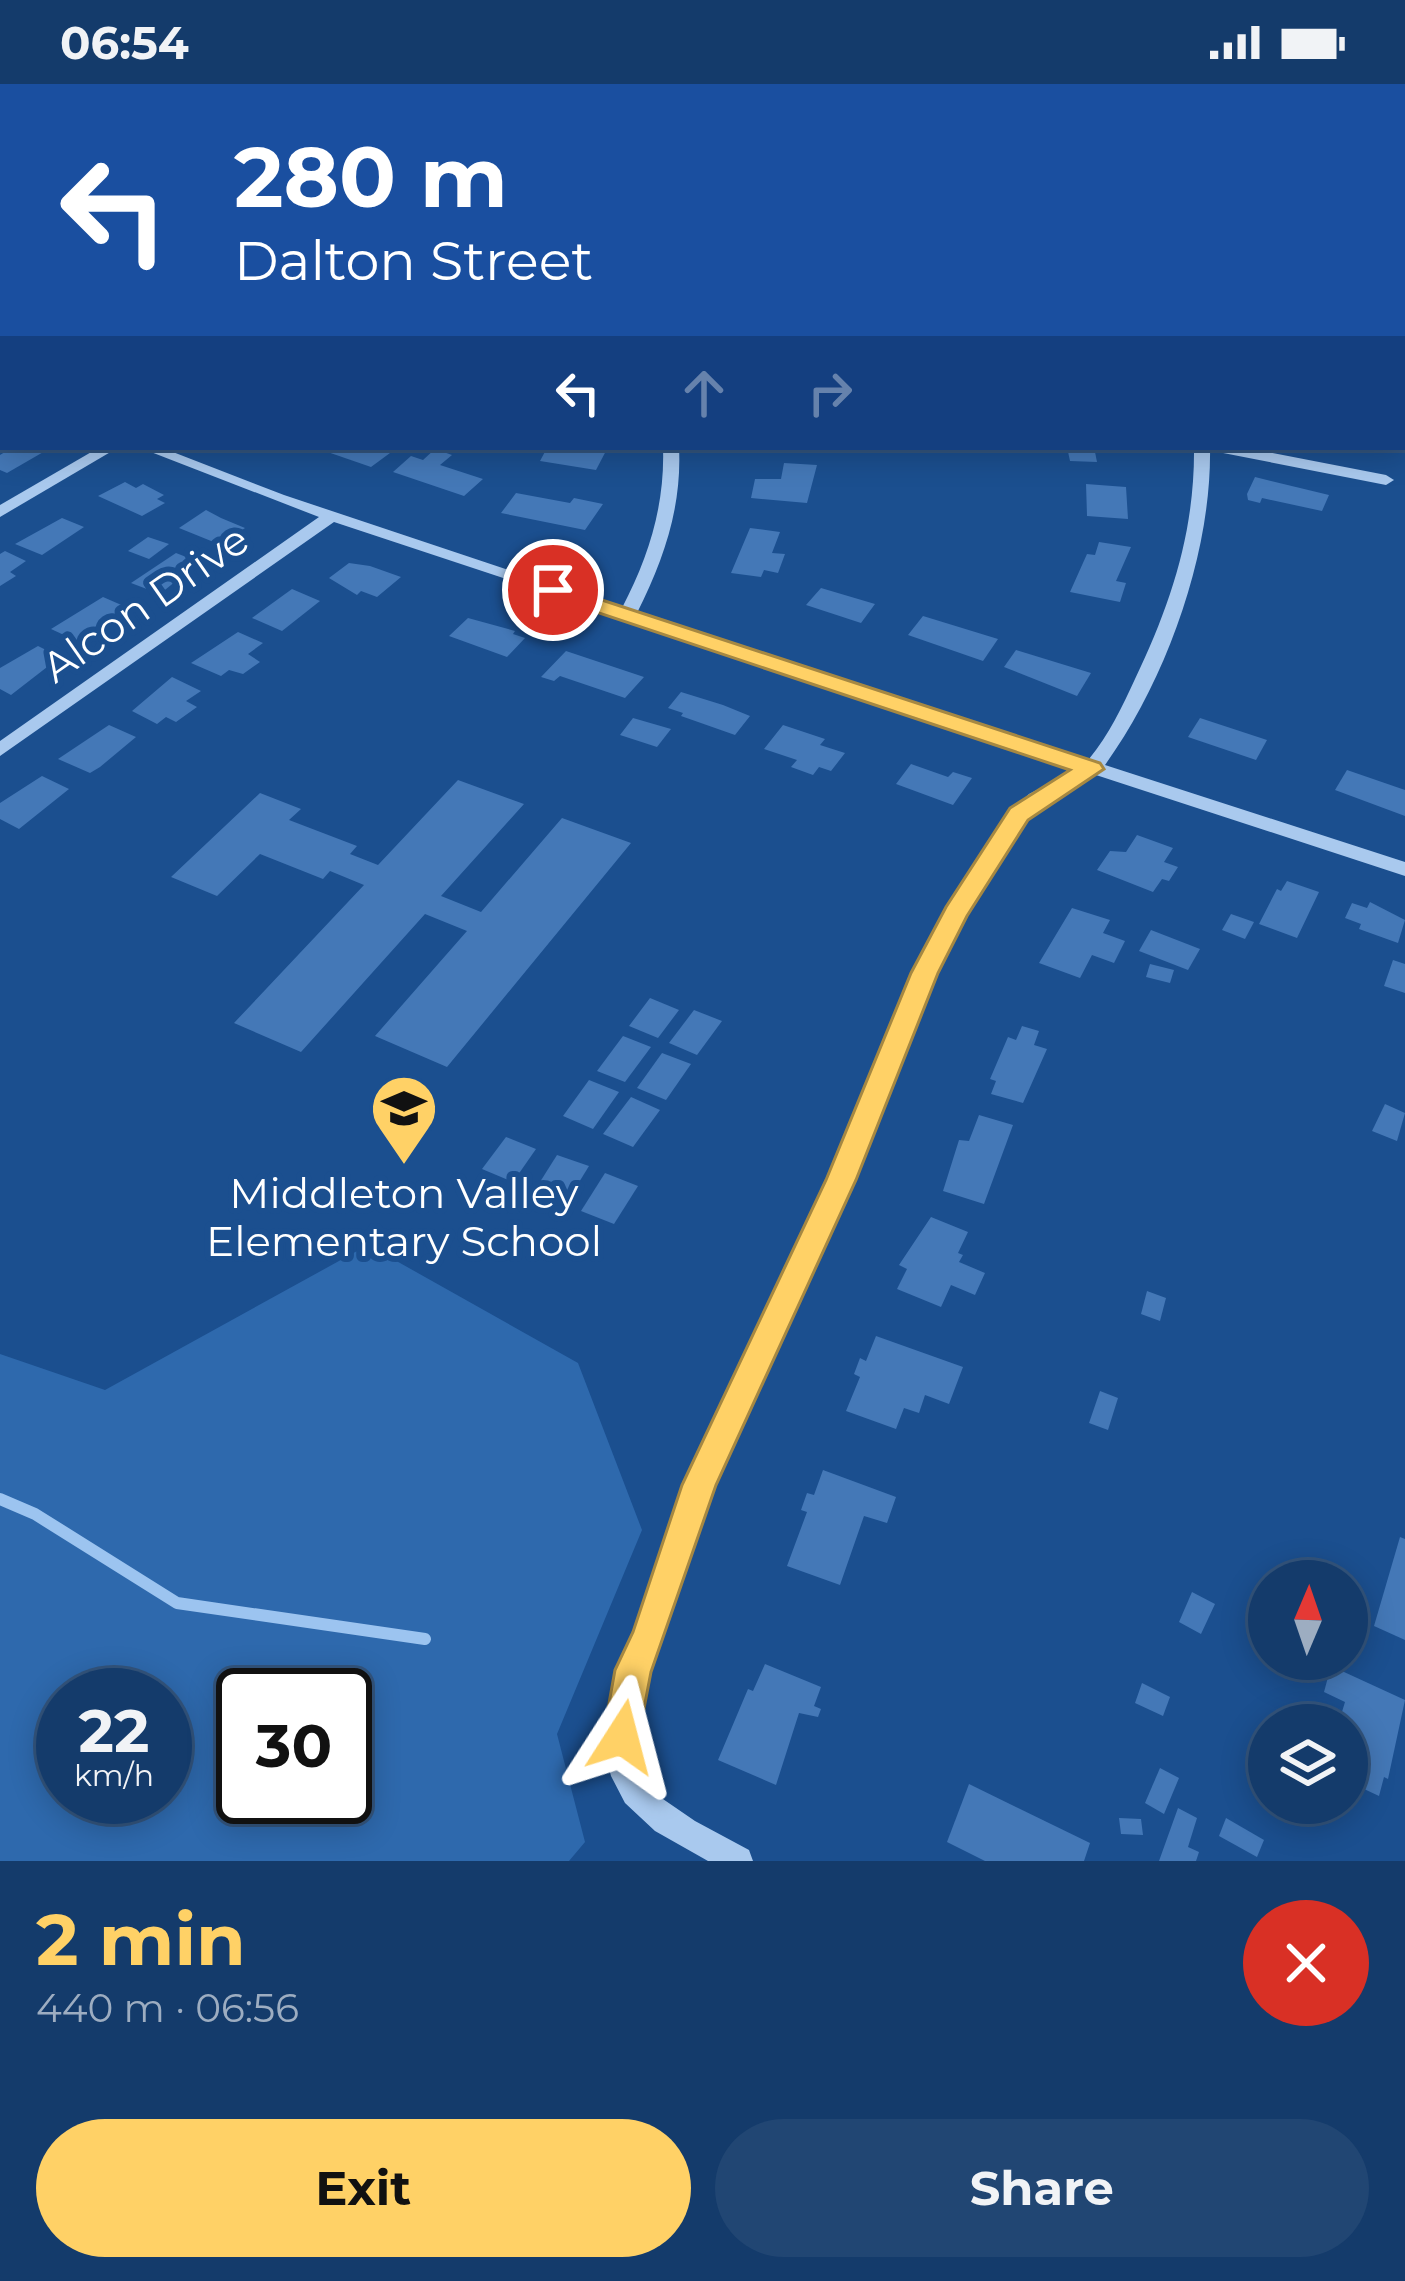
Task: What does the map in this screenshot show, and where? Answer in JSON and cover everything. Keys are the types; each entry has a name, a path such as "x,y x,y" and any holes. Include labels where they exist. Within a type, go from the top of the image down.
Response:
{"street":[{"path":"0,512 106,450"},
{"path":"154,450 627,616 1405,869"},
{"path":"627,616 668,517 674,485 671,450"},
{"path":"738,1861 646,1808 621,1761 623,1713 633,1670 649,1637 699,1485 841,1180 925,973 955,913 1019,814 1044,794 1092,769 1123,722 1194,559 1205,496 1202,450"},
{"path":"1234,450 1386,479"},
{"name":"Alcon Drive","path":"0,750 333,515"}],"shaded area":[{"path":"368,1245 578,1363 642,1530 557,1734 585,1842 569,1861 0,1861 0,1354 105,1390"}],"building":[{"path":"8,450 47,450 7,473 0,470 0,455"},
{"path":"322,450 390,453 371,467"},
{"path":"438,450 452,455 440,465 483,479 464,496 393,472 411,456 423,460"},
{"path":"546,450 606,450 596,470 540,461"},
{"path":"1068,450 1095,450 1097,462 1070,461"},
{"path":"784,463 817,465 807,503 751,498 755,479 781,479"},
{"path":"1255,477 1329,495 1322,511 1262,498 1260,503 1248,500"},
{"path":"125,482 136,488 143,484 164,495 157,499 165,503 142,516 98,496"},
{"path":"1086,484 1126,487 1128,519 1087,516"},
{"path":"516,493 603,504 585,530 501,513"},
{"path":"206,510 245,528 221,545 179,528"},
{"path":"62,518 84,527 42,555 15,544"},
{"path":"750,528 780,532 772,553 785,554 778,573 764,570 761,577 731,573"},
{"path":"148,537 169,544 149,559 128,551"},
{"path":"1099,542 1131,547 1116,581 1126,583 1120,602 1070,592 1087,554 1095,555"},
{"path":"5,551 26,561 10,572 16,576 0,586 0,554"},
{"path":"176,553 199,562 160,594 131,583"},
{"path":"349,563 401,577 377,597 361,591 357,595 329,578"},
{"path":"821,588 875,604 861,623 806,605"},
{"path":"292,589 320,601 282,631 252,618"},
{"path":"103,597 126,607 77,641 51,629"},
{"path":"923,616 998,639 983,661 908,635"},
{"path":"468,618 525,638 507,657 449,636"},
{"path":"238,632 263,643 248,654 260,662 243,674 229,670 221,676 191,663"},
{"path":"38,646 60,657 11,695 0,689 0,668"},
{"path":"1016,650 1091,673 1077,696 1004,667"},
{"path":"566,651 644,677 625,698 560,676 554,681 541,677"},
{"path":"172,677 201,691 186,701 197,707 176,722 166,717 157,724 132,711"},
{"path":"681,692 750,716 735,735 668,708"},
{"path":"633,718 671,729 657,747 620,735"},
{"path":"1200,718 1267,740 1256,760 1188,737"},
{"path":"109,725 136,737 100,767 90,773 58,759"},
{"path":"783,725 825,739 820,745 845,753 831,771 819,767 813,775 791,767 797,760 764,749"},
{"path":"911,764 948,777 953,772 972,778 953,805 896,784"},
{"path":"1347,770 1405,790 1405,816 1335,790"},
{"path":"42,776 69,789 19,829 0,819 0,803"},
{"path":"458,780 524,804 441,896 481,912 562,818 631,843 447,1067 375,1036 467,931 425,914 301,1052 234,1023 364,885 330,871 323,879 260,854 217,896 171,877 260,793 301,809 289,820 357,846 350,854 378,865"},
{"path":"1137,835 1173,848 1164,862 1178,867 1153,892 1097,870 1110,851 1126,852"},
{"path":"1287,881 1319,892 1297,938 1259,924 1277,889 1281,891"},
{"path":"1370,902 1405,920 1398,943 1359,929 1361,924 1345,918 1352,903 1367,908"},
{"path":"1072,908 1110,920 1103,933 1125,941 1114,963 1092,955 1080,978 1039,963"},
{"path":"1231,914 1254,922 1245,939 1222,930"},
{"path":"1151,930 1200,949 1188,970 1139,951"},
{"path":"1393,960 1405,964 1405,993 1384,986"},
{"path":"1150,964 1174,970 1170,983 1146,977"},
{"path":"650,998 679,1010 658,1038 629,1026"},
{"path":"694,1010 722,1021 697,1055 669,1043"},
{"path":"1022,1026 1039,1031 1034,1045 1047,1049 1023,1103 991,1094 996,1081 990,1079 1008,1037 1016,1040"},
{"path":"623,1036 651,1047 625,1082 597,1071"},
{"path":"662,1053 691,1064 666,1100 637,1088"},
{"path":"589,1080 619,1092 593,1129 563,1116"},
{"path":"631,1097 660,1110 633,1147 603,1134"},
{"path":"1385,1104 1405,1113 1397,1141 1372,1131"},
{"path":"979,1115 1013,1125 984,1204 943,1191 959,1140 969,1141"},
{"path":"506,1137 536,1149 513,1182 482,1169"},
{"path":"557,1155 589,1166 565,1205 533,1193"},
{"path":"605,1173 638,1186 614,1224 581,1211"},
{"path":"931,1217 968,1232 959,1262 985,1273 975,1295 951,1285 941,1307 897,1289 907,1269 899,1265"},
{"path":"1147,1291 1166,1298 1160,1321 1141,1314"},
{"path":"876,1336 963,1367 949,1404 925,1395 919,1413 904,1408 896,1429 846,1411 860,1377 854,1374 860,1358 866,1361"},
{"path":"1100,1391 1118,1398 1108,1430 1089,1423"},
{"path":"823,1470 896,1497 887,1523 864,1516 840,1585 787,1566 807,1512 801,1510 807,1493 814,1495"},
{"path":"1400,1537 1405,1539 1405,1640 1374,1626"},
{"path":"1192,1592 1215,1604 1201,1634 1179,1622"},
{"path":"765,1664 821,1687 814,1706 821,1709 818,1717 799,1713 776,1785 718,1760 748,1689 753,1691"},
{"path":"1327,1680 1361,1680 1405,1700 1388,1779 1384,1777 1379,1796 1368,1791 1368,1704 1344,1704 1324,1692"},
{"path":"1142,1683 1170,1697 1163,1716 1135,1703"},
{"path":"1160,1768 1179,1778 1164,1814 1145,1803"},
{"path":"969,1784 1090,1843 1084,1861 985,1861 947,1842"},
{"path":"1178,1808 1197,1818 1188,1847 1199,1852 1196,1861 1159,1861"},
{"path":"1119,1818 1141,1819 1143,1835 1121,1834"},
{"path":"1226,1818 1264,1840 1257,1857 1219,1836"}],"waterway":[{"path":"0,1499 35,1514 177,1603 425,1639"}],"place":[{"name":"Middleton Valley Elementary School","path":"404,1167"}],"route":[{"path":"553,590 1092,769 1032,801 1019,814 955,913 925,973 841,1180 699,1485 656,1603 649,1637 633,1670 622,1737"}]}
